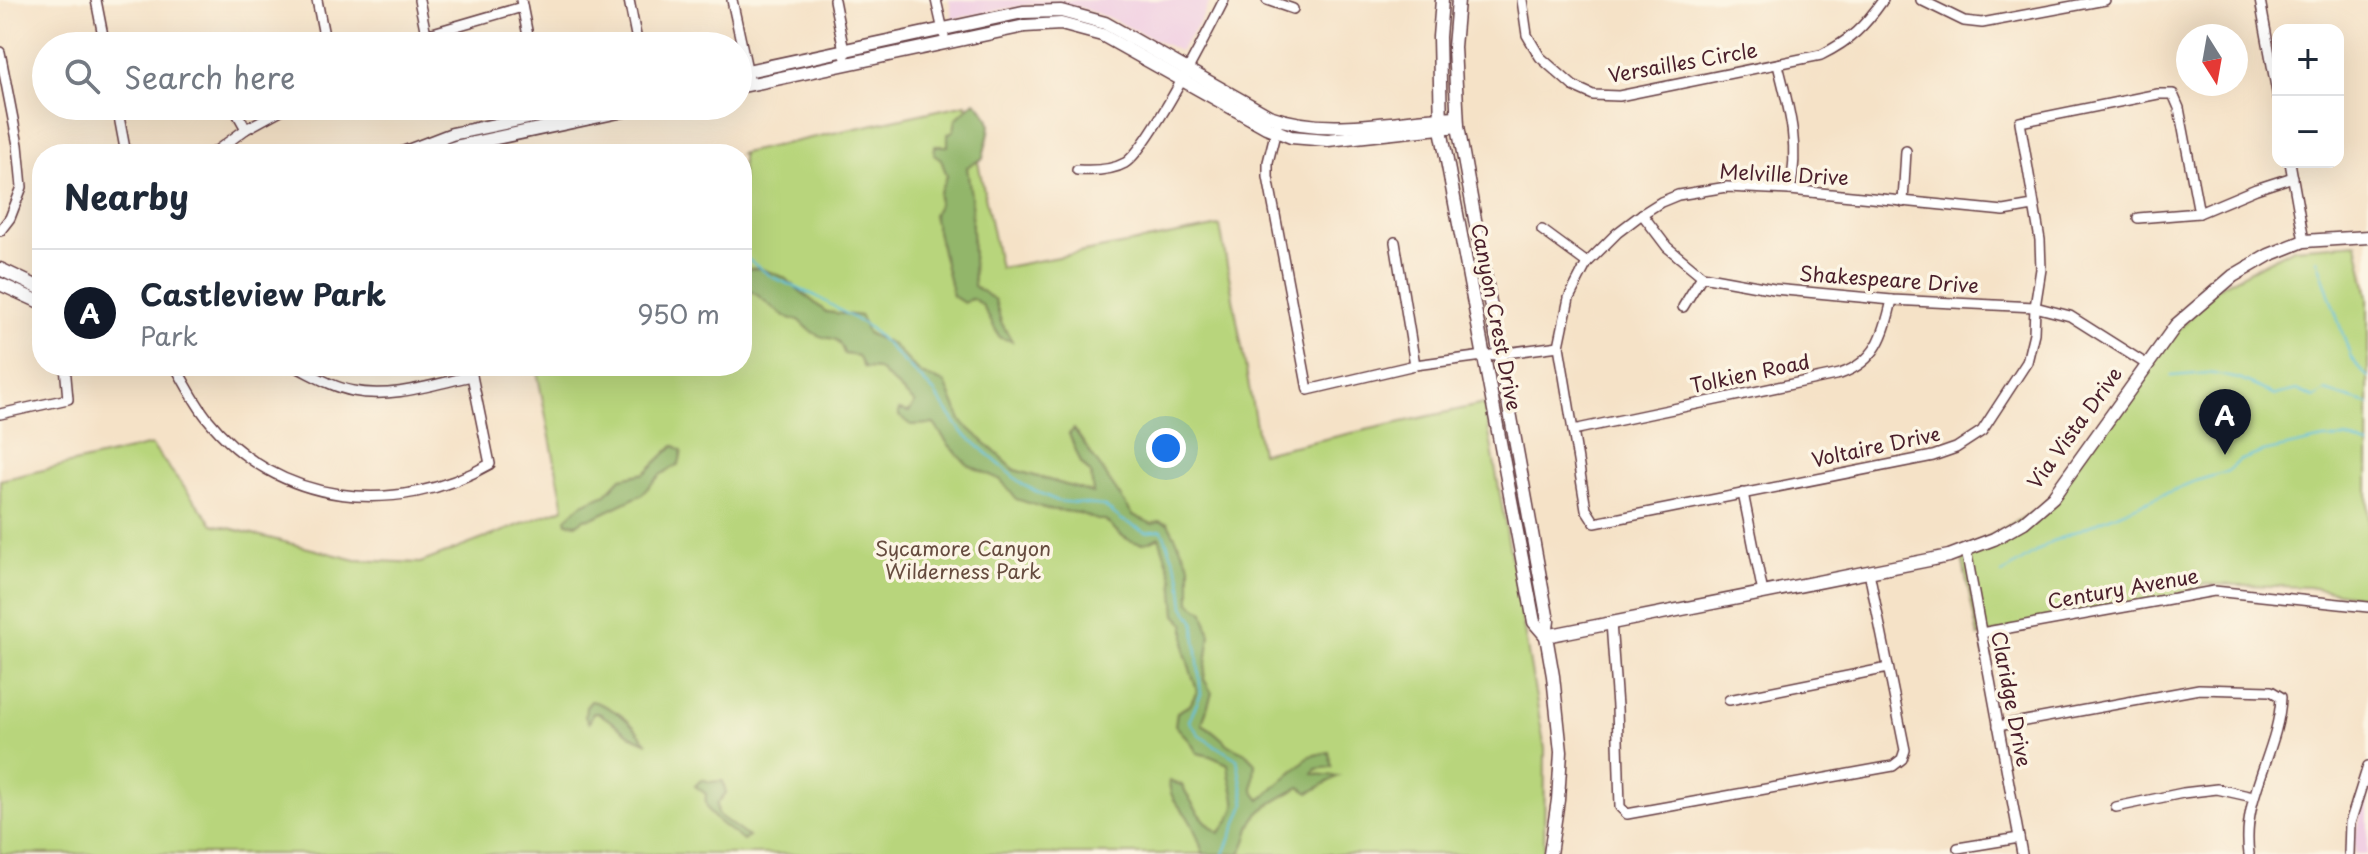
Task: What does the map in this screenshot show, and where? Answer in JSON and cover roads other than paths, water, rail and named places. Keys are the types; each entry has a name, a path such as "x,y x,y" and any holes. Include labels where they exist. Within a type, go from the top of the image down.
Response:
{"street":[{"path":"97,0 103,32"},
{"path":"317,0 323,32"},
{"path":"419,0 426,32"},
{"path":"629,0 635,32"},
{"path":"732,0 736,32"},
{"path":"834,0 845,57"},
{"path":"936,0 944,36"},
{"path":"1077,170 1113,168 1131,158 1184,74 1224,0"},
{"path":"1267,0 1293,9"},
{"name":"Canyon Crest Drive","path":"1442,0 1440,123 1534,622 1546,636"},
{"name":"Canyon Crest Drive","path":"1458,0 1454,47 1458,122 1548,621 1546,636 1561,752 1550,854"},
{"name":"Versailles Circle","path":"1522,0 1523,23 1531,46 1540,57 1573,86 1593,95 1619,96 1821,55 1842,45 1864,27 1883,0"},
{"path":"1921,0 1964,21 1982,23 2056,5 2105,0"},
{"path":"2260,0 2278,96"},
{"path":"432,32 521,4 527,32"},
{"path":"752,77 944,36 1061,24 1102,35 1184,74 1266,127 1278,124 1327,128 1458,122"},
{"path":"0,52 18,145 22,187 10,218 0,231"},
{"path":"1778,65 1795,130 1795,167 1790,190"},
{"name":"Voltaire Drive","path":"1595,523 1933,456 1956,448 1982,431 2027,362 2034,333 2041,269 2040,240 2020,122 2158,94 2173,94 2179,108 2199,213"},
{"path":"120,120 124,144"},
{"path":"241,120 246,129"},
{"path":"226,144 262,120"},
{"path":"432,144 452,134 525,120"},
{"path":"463,144 534,120"},
{"path":"1278,124 1268,162 1268,177 1308,390 1415,365 1559,346"},
{"path":"1903,202 1906,151"},
{"path":"2291,168 2304,241"},
{"path":"2138,218 2199,213 2293,177"},
{"name":"Melville Drive","path":"1595,523 1586,509 1559,346 1569,298 1587,263 1617,233 1642,214 1661,202 1701,190 1727,187 1790,190 2004,211 2033,206"},
{"name":"Shakespeare Drive","path":"1642,214 1667,247 1702,276 1774,289 1892,300 2035,307 2070,316 2146,364"},
{"path":"1542,230 1587,263"},
{"name":"Via Vista Drive","path":"1546,636 1869,572 1966,550 1994,539 2024,522 2053,497 2176,325 2233,276 2269,255 2304,241 2368,237"},
{"path":"1395,242 1415,365"},
{"path":"0,269 32,284"},
{"path":"1683,307 1702,276"},
{"path":"0,284 32,298"},
{"name":"Tolkien Road","path":"1573,430 1840,374 1856,368 1874,351 1885,332 1892,300"},
{"path":"0,414 68,399 66,376"},
{"path":"181,376 206,418 241,451 273,472 313,489 379,498 405,496 460,481 490,464 472,376"},
{"path":"315,376 352,391 374,394 397,392 453,376"},
{"path":"1743,493 1763,593"},
{"name":"Claridge Drive","path":"1966,550 2022,854"},
{"path":"1611,622 1619,799 1620,807 1627,814 1893,766 1902,759 1905,750 1869,572"},
{"name":"Century Avenue","path":"1981,633 2214,591 2368,607"},
{"path":"1729,700 1888,668"},
{"path":"1998,726 2199,689 2271,691 2281,697 2280,719 2253,797 2248,830 2249,854"},
{"path":"2349,854 2350,823 2368,766"},
{"path":"2116,807 2217,789 2253,797"},
{"path":"1958,848 2019,838"}],"waterway":[{"path":"2317,259 2351,358 2368,378"},
{"path":"752,262 772,277 816,296 870,328 935,393 961,431 1023,485 1057,501 1104,506 1122,520 1146,532 1162,530 1181,578 1184,607 1194,620 1201,694 1189,721 1201,737 1237,759 1245,803 1224,854"},
{"path":"2171,376 2209,373 2239,379 2275,395 2297,390 2314,398 2325,391 2368,404"},
{"path":"2002,574 2051,542 2195,481 2227,472 2239,461 2263,452 2324,439 2346,438 2368,446"}],"place":[{"name":"Castleview Park","path":"2225,455"}],"park label":[{"name":"Sycamore Canyon Wilderness Park","path":"963,560"}]}
